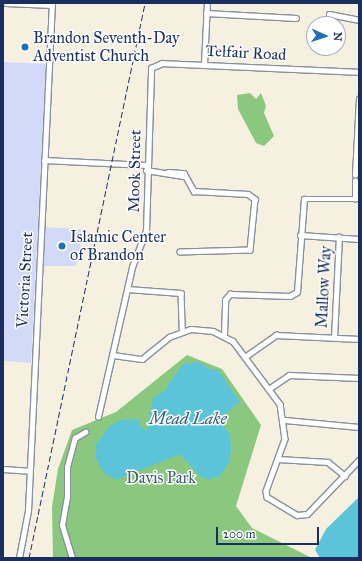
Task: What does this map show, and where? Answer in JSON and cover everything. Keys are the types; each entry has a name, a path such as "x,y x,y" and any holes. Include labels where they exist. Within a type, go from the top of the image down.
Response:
{"street":[{"path":"6,3 52,4"},
{"path":"204,64 207,3"},
{"name":"Victoria Street","path":"20,558 27,517 52,4"},
{"path":"206,13 296,18"},
{"path":"329,14 359,20"},
{"name":"Telfair Road","path":"155,64 204,64 359,72"},
{"name":"Mook Street","path":"98,417 127,289 146,231 146,165 151,68 155,64"},
{"path":"356,175 359,99"},
{"path":"44,160 146,165"},
{"path":"146,170 177,172 185,176 194,191 253,196 253,244 244,252 192,249 180,252"},
{"path":"224,335 225,300 230,294 295,294 302,204 306,197 357,199 356,181"},
{"path":"300,235 359,238"},
{"name":"Mallow Way","path":"334,338 339,238"},
{"path":"127,289 181,293 182,330"},
{"path":"113,355 142,359 182,330 202,329 224,335 246,356 270,388 285,420 285,439 266,491 267,497 301,517 359,460"},
{"path":"246,356 276,335 359,339"},
{"path":"270,388 289,375 359,378"},
{"path":"285,420 359,427"},
{"path":"72,558 62,526 67,467 75,438 85,432"},
{"path":"278,459 328,462 344,476"},
{"path":"3,469 29,471"}],"shaded area":[{"path":"3,62 46,64 31,363 3,361"},
{"path":"43,227 84,229 76,266 41,266"}],"green space":[{"path":"250,93 256,99 261,93 266,106 264,113 274,136 264,146 256,143 238,109 237,95"},
{"name":"Davis Park","path":"187,355 222,369 261,425 236,506 252,528 312,558 53,558 52,507 58,469 72,430 116,412"}],"water":[{"name":"Mead Lake","path":"199,362 209,369 218,370 240,402 227,412 223,426 230,433 231,449 229,463 221,475 209,480 200,476 180,454 116,480 103,472 96,459 96,444 110,426 121,420 140,419 139,425 147,431 153,398 164,391 183,364"},
{"path":"359,497 359,558 320,558 315,550 326,529"}],"railway":[{"path":"29,558 145,3"}],"place":[{"name":"Brandon Seventh-Day Adventist Church","path":"25,47"},
{"name":"Islamic Center of Brandon","path":"62,246"}]}
